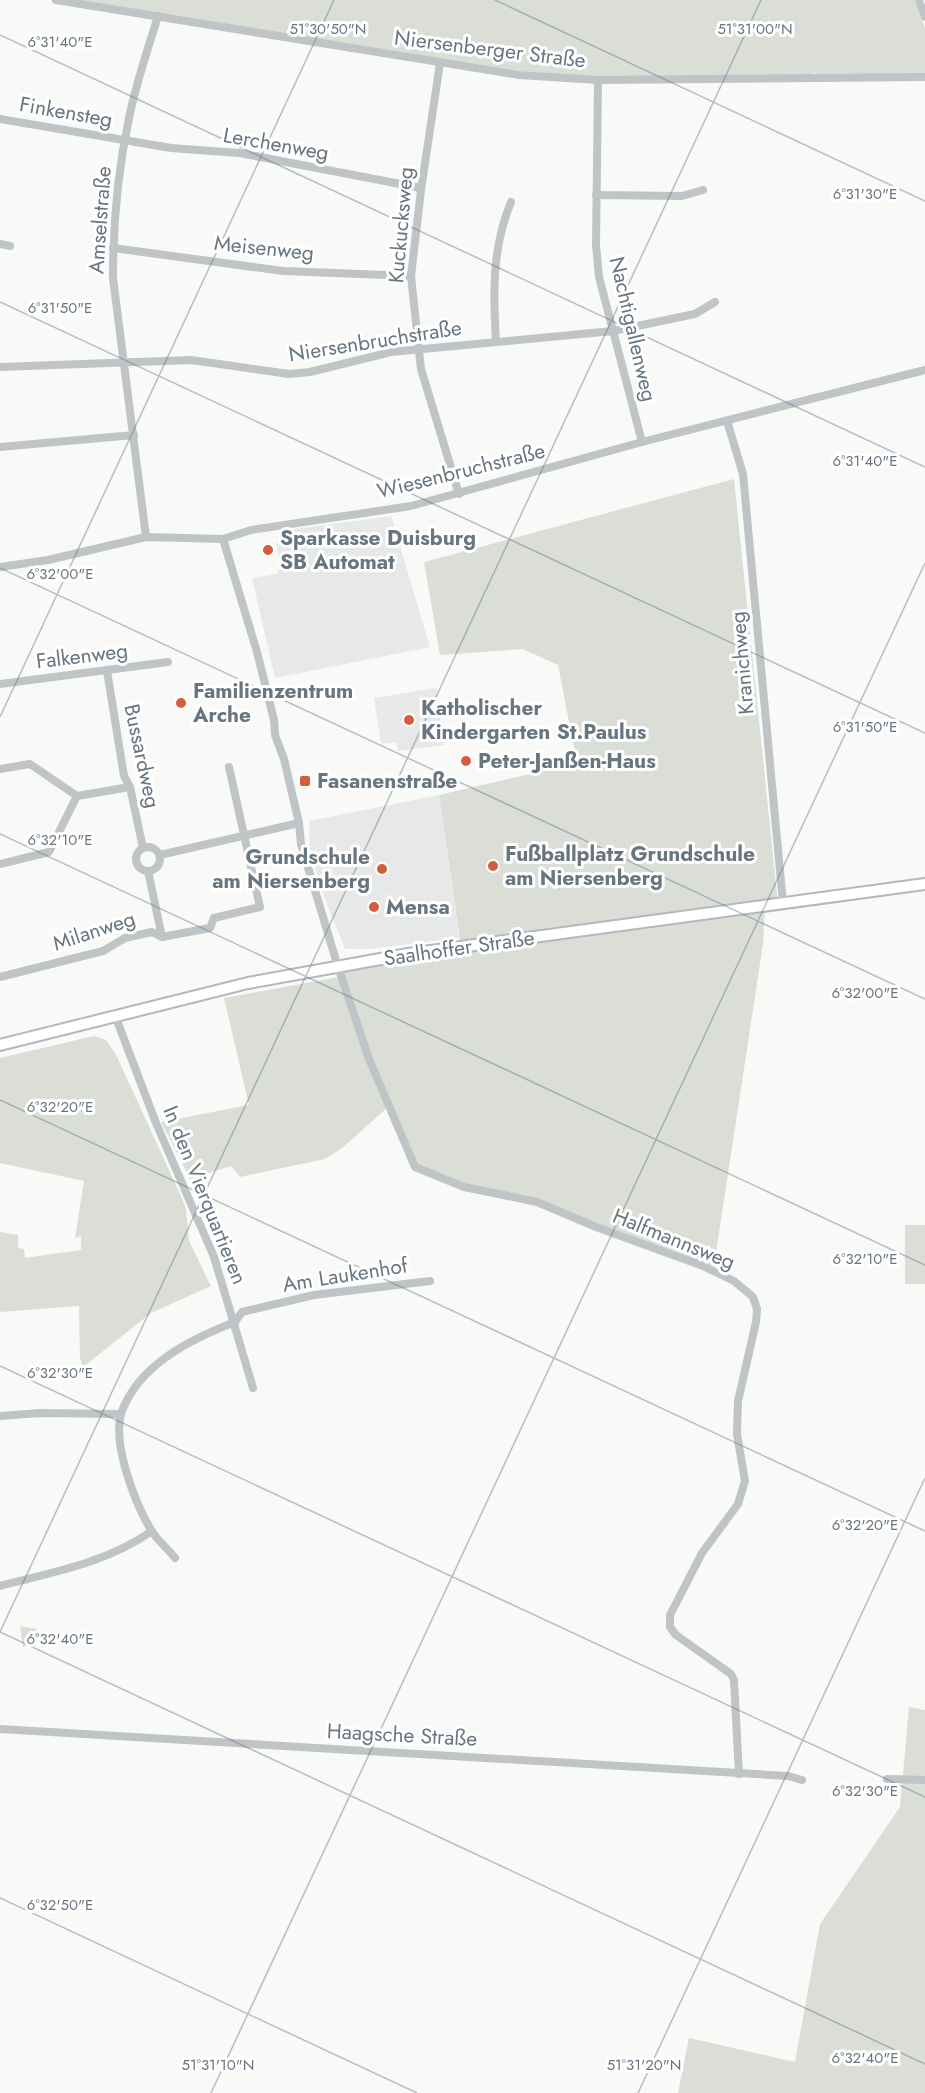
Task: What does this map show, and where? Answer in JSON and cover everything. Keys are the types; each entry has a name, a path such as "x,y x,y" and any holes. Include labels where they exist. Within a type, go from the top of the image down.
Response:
{"main road":[{"name":"Saalhoffer Straße","path":"0,1046 249,983 408,954 925,884"}],"street":[{"name":"Niersenberger Straße","path":"56,0 519,75 598,80 925,77"},
{"path":"919,0 925,17"},
{"name":"Amselstraße","path":"146,537 113,278 113,248 116,200 129,116 158,16"},
{"name":"Kuckucksweg","path":"440,63 421,188 411,276 417,349 421,369 459,494"},
{"name":"Nachtigallenweg","path":"598,80 596,245 599,277 642,442"},
{"name":"Finkensteg","path":"0,119 125,141"},
{"name":"Lerchenweg","path":"125,141 239,153 421,188"},
{"path":"596,195 682,196 703,190"},
{"path":"496,342 494,266 502,223 511,202"},
{"path":"0,244 10,246"},
{"name":"Meisenweg","path":"113,248 282,271 411,276"},
{"name":"Niersenbruchstraße","path":"0,367 191,360 289,374 310,372 391,352 612,331 695,314 716,302"},
{"name":"Wiesenbruchstraße","path":"0,567 48,560 146,537 223,539 250,530 400,508 459,494 642,442 925,370"},
{"name":"Kranichweg","path":"728,421 743,474 783,903"},
{"path":"0,447 134,435"},
{"path":"223,539 257,652 274,720 274,735 284,759 299,823 301,844 338,967"},
{"name":"Falkenweg","path":"0,684 168,662"},
{"name":"Bussardweg","path":"107,671 124,776 130,787 143,848"},
{"path":"0,769 30,764 77,796 130,787"},
{"path":"229,767 243,836"},
{"path":"0,864 49,852 77,796"},
{"path":"160,855 299,823"},
{"name":"Milanweg","path":"0,977 103,951 124,938 152,932 162,937 210,928 214,918 260,907 243,836"},
{"path":"143,848 154,848 160,855 159,865 147,871 140,868 136,862 137,853 143,848"},
{"path":"147,871 162,937"},
{"name":"Halfmannsweg","path":"338,967 369,1059 415,1167 464,1188 537,1202 596,1227 703,1266 744,1288 756,1302 756,1322 739,1397 737,1434 745,1481 738,1504 702,1553 670,1615 670,1627 676,1635 731,1674 734,1680 739,1774"},
{"name":"In den Vierquartieren","path":"116,1018 156,1123 207,1238 235,1322 253,1388"},
{"name":"Am Laukenhof","path":"121,1414 145,1376 168,1355 199,1336 235,1322 242,1312 314,1295 430,1281"},
{"path":"0,1416 40,1413 121,1414 122,1453 127,1477 152,1531 175,1558"},
{"path":"0,1586 103,1559 130,1546 152,1531"},
{"name":"Haagsche Straße","path":"0,1729 788,1776 802,1780"},
{"path":"887,1779 925,1780"}],"shaded area":[{"path":"61,0 915,0 925,28 925,74 817,75 813,71 816,76 596,77 440,64"},
{"path":"734,479 778,904 765,906 763,944 713,1272 533,1200 464,1187 411,1165 388,1107 341,1149 325,1159 240,1177 231,1166 190,1179 161,1122 249,1105 224,998 339,977 338,967 461,947 439,795 577,763 558,665 523,649 440,655 424,562"},
{"path":"391,516 430,647 275,678 252,578 277,574 280,567 276,543 288,540 287,530"},
{"name":"Katholischer Kindergarten St.Paulus","path":"436,688 444,745 398,751 396,742 381,744 374,698"},
{"name":"Grundschule am Niersenberg","path":"439,795 459,938 370,949 345,949 321,889 310,848 309,821"},
{"path":"94,1036 106,1040 116,1055 181,1196 186,1209 189,1241 211,1286 151,1313 83,1367 80,1358 79,1306 0,1312 0,1232 18,1235 18,1248 24,1249 25,1258 81,1250 81,1236 75,1238 84,1181 0,1163 0,1058"},
{"path":"905,1225 925,1225 925,1284 905,1284"},
{"path":"20,1626 37,1629 39,1641 23,1647"},
{"path":"909,1707 925,1710 925,2093 678,2093 689,2038 795,2062 820,1924 900,1807"}],"place":[{"name":"Sparkasse Duisburg SB Automat","path":"268,550"},
{"name":"Familienzentrum Arche","path":"181,703"},
{"name":"Katholischer Kindergarten St.Paulus","path":"409,720"},
{"name":"Peter-Janßen-Haus","path":"466,761"},
{"name":"Fasanenstraße","path":"305,781"},
{"name":"Fußballplatz Grundschule am Niersenberg","path":"493,866"},
{"name":"Grundschule am Niersenberg","path":"382,869"},
{"name":"Mensa","path":"374,907"}]}
